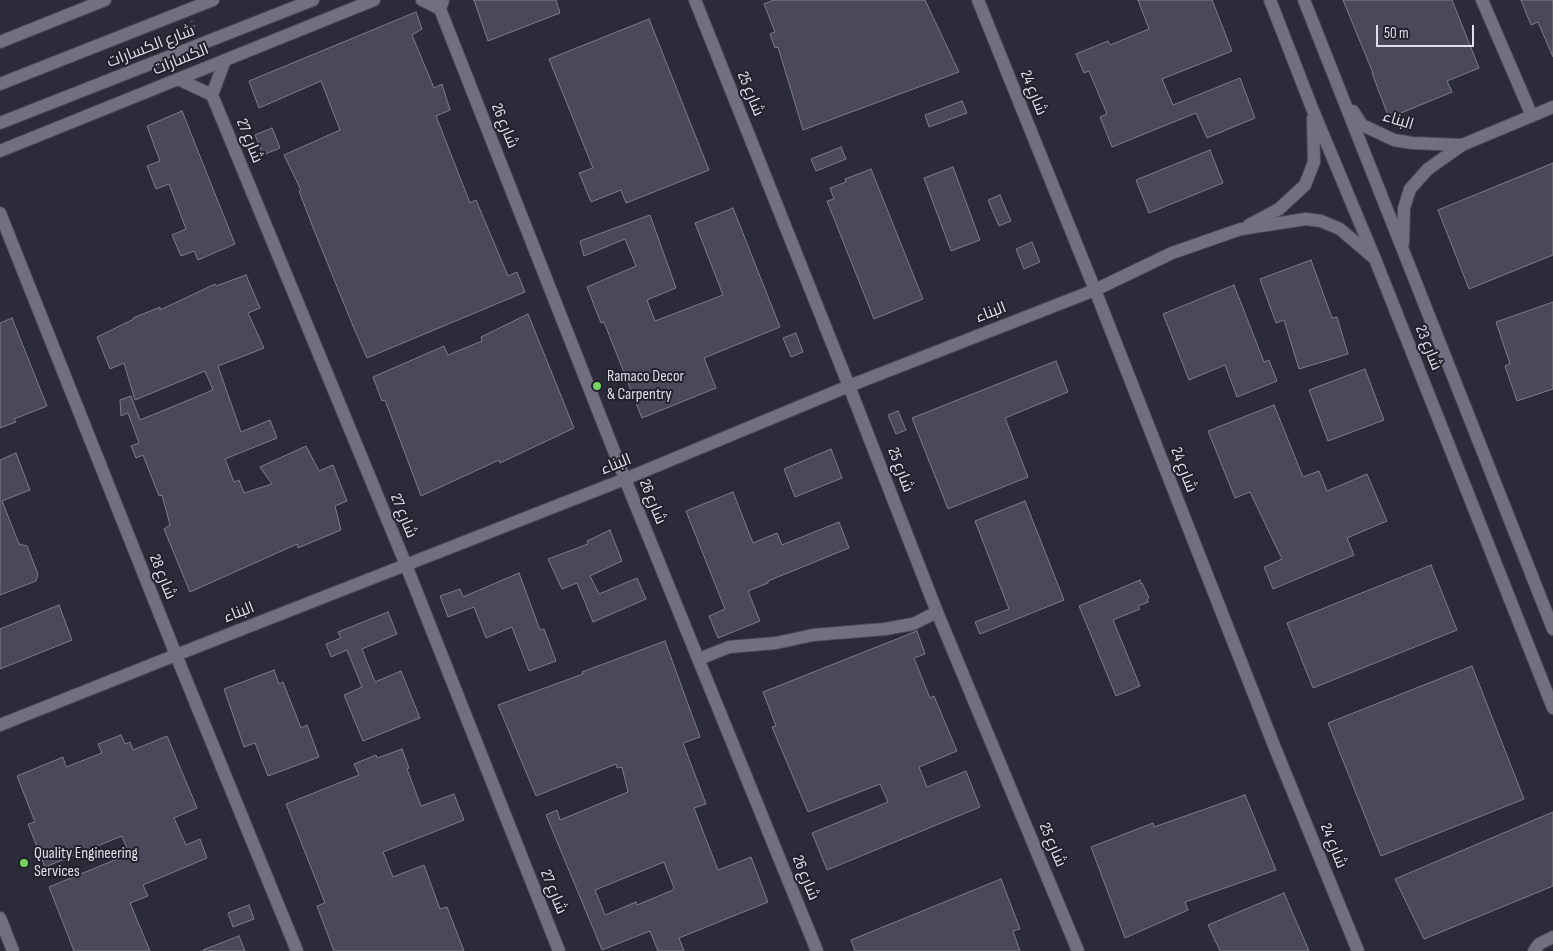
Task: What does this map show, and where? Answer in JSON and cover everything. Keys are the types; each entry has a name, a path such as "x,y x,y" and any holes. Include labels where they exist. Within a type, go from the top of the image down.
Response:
{"street":[{"path":"0,42 105,0"},
{"name":"شارع الكسارات","path":"0,84 214,0"},
{"name":"شارع الكسارات","path":"0,123 313,0"},
{"name":"الكسارات","path":"0,151 374,0"},
{"name":"شارع 26","path":"422,0 441,4 625,479 817,951"},
{"name":"شارع 25","path":"695,0 850,386 937,612 1078,951"},
{"name":"شارع 24","path":"978,0 1095,290 1275,748 1358,951"},
{"name":"شارع 23","path":"1270,0 1553,708"},
{"name":"شارع 23","path":"1304,0 1553,629"},
{"path":"1482,0 1532,116"},
{"path":"178,79 212,95 225,60"},
{"name":"شارع 27","path":"212,95 406,565 558,951"},
{"name":"البناء","path":"1342,96 1362,126 1379,134 1412,143 1462,145"},
{"name":"البناء","path":"1402,249 1404,208 1410,189 1428,169 1462,145 1553,107"},
{"name":"البناء","path":"0,725 625,479 850,386 1095,290 1172,253 1241,229 1279,208 1305,185 1314,162 1312,108"},
{"name":"شارع 28","path":"0,213 176,655 297,951"},
{"name":"البناء","path":"1241,229 1306,220 1321,221 1340,228 1375,259"},
{"path":"699,659 728,647 776,643 813,635 885,630 913,624 937,612"},
{"path":"0,918 13,951"},
{"path":"1534,951 1539,944 1553,937"}],"building":[{"path":"474,0 556,0 560,13 488,41"},
{"path":"774,0 925,0 959,72 803,130 778,47 775,48 770,34 775,32 764,4"},
{"path":"1138,0 1212,0 1232,51 1162,79 1173,105 1240,78 1255,118 1207,138 1196,113 1112,147 1100,117 1107,114 1089,71 1084,73 1076,54 1108,41 1110,45 1149,29"},
{"path":"1343,0 1452,0 1479,68 1447,81 1452,92 1389,118"},
{"path":"1521,0 1553,0 1553,57 1538,22 1531,25"},
{"path":"416,12 422,29 412,35 434,88 442,84 450,110 436,116 470,203 476,200 508,276 517,272 525,292 367,358 312,225 299,191 301,190 284,155 340,130 321,81 259,108 249,81"},
{"path":"649,19 709,170 626,203 621,190 591,202 579,173 593,168 549,59"},
{"path":"962,101 967,113 929,127 925,115"},
{"path":"182,111 235,244 198,260 194,251 181,256 172,235 186,229 169,184 156,189 147,166 160,161 147,126"},
{"path":"272,128 280,148 263,155 255,135"},
{"path":"841,147 846,159 816,171 811,159"},
{"path":"1210,150 1223,183 1149,213 1136,180"},
{"path":"1553,163 1553,255 1469,289 1438,210"},
{"path":"953,167 980,240 951,251 924,178"},
{"path":"871,169 923,299 874,319 827,201 834,199 830,188 846,182 845,179"},
{"path":"1000,195 1011,221 999,226 988,200"},
{"path":"733,208 780,327 704,358 716,388 642,418 604,322 601,323 587,287 636,266 625,239 584,256 580,241 650,215 676,288 647,300 655,321 723,295 695,223"},
{"path":"1032,242 1040,262 1024,269 1016,249"},
{"path":"1311,260 1332,318 1337,317 1348,354 1299,369 1284,320 1276,323 1260,279"},
{"path":"246,275 260,308 248,313 264,348 218,366 241,432 270,420 277,438 225,459 234,482 239,480 244,493 272,484 260,467 306,446 319,471 333,465 347,501 335,506 341,530 298,548 297,544 190,592 164,529 170,525 162,495 159,496 143,455 136,458 131,446 139,443 128,413 121,416 120,400 131,396 140,420 213,390 205,371 135,400 124,363 110,369 97,337 133,318 160,307 160,310 215,284 216,286"},
{"path":"1234,285 1264,362 1269,360 1277,381 1237,397 1225,365 1189,380 1163,314"},
{"path":"1553,302 1553,389 1517,401 1505,366 1510,364 1496,322"},
{"path":"528,314 574,428 500,463 499,460 421,496 385,400 382,401 373,377 444,346 448,355 482,341 481,337"},
{"path":"12,318 47,406 14,419 16,422 0,428 0,323"},
{"path":"796,333 803,352 791,357 783,338"},
{"path":"1056,361 1068,392 1005,418 1028,477 948,509 912,418"},
{"path":"1365,369 1384,420 1328,441 1309,390"},
{"path":"1274,405 1303,477 1319,471 1327,491 1367,474 1387,521 1347,538 1354,555 1273,589 1264,567 1282,559 1250,492 1235,498 1208,431"},
{"path":"898,411 906,430 896,434 888,415"},
{"path":"831,449 842,478 795,497 784,469"},
{"path":"16,453 30,490 2,501 19,544 27,546 38,574 36,581 0,595 0,460"},
{"path":"733,492 753,543 777,533 782,545 839,522 849,548 748,591 760,621 718,638 709,616 725,609 686,511"},
{"path":"1025,501 1064,600 980,634 975,622 1009,609 975,521"},
{"path":"610,530 622,561 590,576 599,594 637,578 646,599 593,622 577,583 562,589 548,559 588,544 587,541"},
{"path":"1431,565 1457,630 1313,688 1287,623"},
{"path":"519,573 540,630 544,629 556,661 529,671 512,627 486,638 474,607 448,617 440,596 460,589 463,597"},
{"path":"1140,580 1149,598 1147,599 1148,602 1138,606 1140,609 1113,620 1140,686 1116,696 1079,606"},
{"path":"59,605 72,640 0,669 0,629"},
{"path":"388,612 397,634 362,649 375,682 401,671 420,718 363,741 344,695 362,687 347,650 331,657 326,644 341,638 338,632"},
{"path":"917,631 925,654 914,658 930,698 934,696 957,751 919,767 927,787 966,771 980,807 827,870 812,833 888,802 880,784 808,812 772,727 776,726 763,692"},
{"path":"665,641 700,737 683,743 706,804 694,808 718,870 751,857 768,902 679,938 684,951 658,951 650,931 602,950 546,815 557,810 560,820 628,792 622,767 617,768 616,764 536,796 498,705 583,674 582,672","holes":["664,862 674,888 637,905 636,902 605,915 595,890"]},
{"path":"1472,666 1524,799 1381,856 1328,723"},
{"path":"274,670 279,684 283,682 301,728 307,725 319,757 268,776 255,743 244,747 224,689"},
{"path":"121,735 125,744 130,742 133,750 167,736 197,808 174,818 186,845 200,839 207,858 143,885 148,896 130,903 150,951 74,951 49,887 129,854 122,836 45,867 28,824 35,822 17,776 63,757 66,767 102,753 98,744"},
{"path":"402,749 409,768 407,769 421,806 454,794 464,820 383,852 393,877 424,865 440,909 447,907 464,951 334,951 317,906 325,903 286,804 359,775 354,764 376,755 377,758"},
{"path":"1245,795 1276,870 1185,902 1188,910 1125,938 1091,847 1153,823 1154,827"},
{"path":"1553,812 1553,886 1424,939 1395,879"},
{"path":"1001,879 1020,929 1013,931 1020,951 855,951 851,940"},
{"path":"1284,893 1309,951 1220,951 1208,925"},
{"path":"249,905 254,919 233,927 228,913"},
{"path":"239,936 245,951 203,951 203,950"}],"place":[{"name":"Ramaco Decor & Carpentry","path":"597,386"},
{"name":"Quality Engineering Services","path":"24,863"}]}
